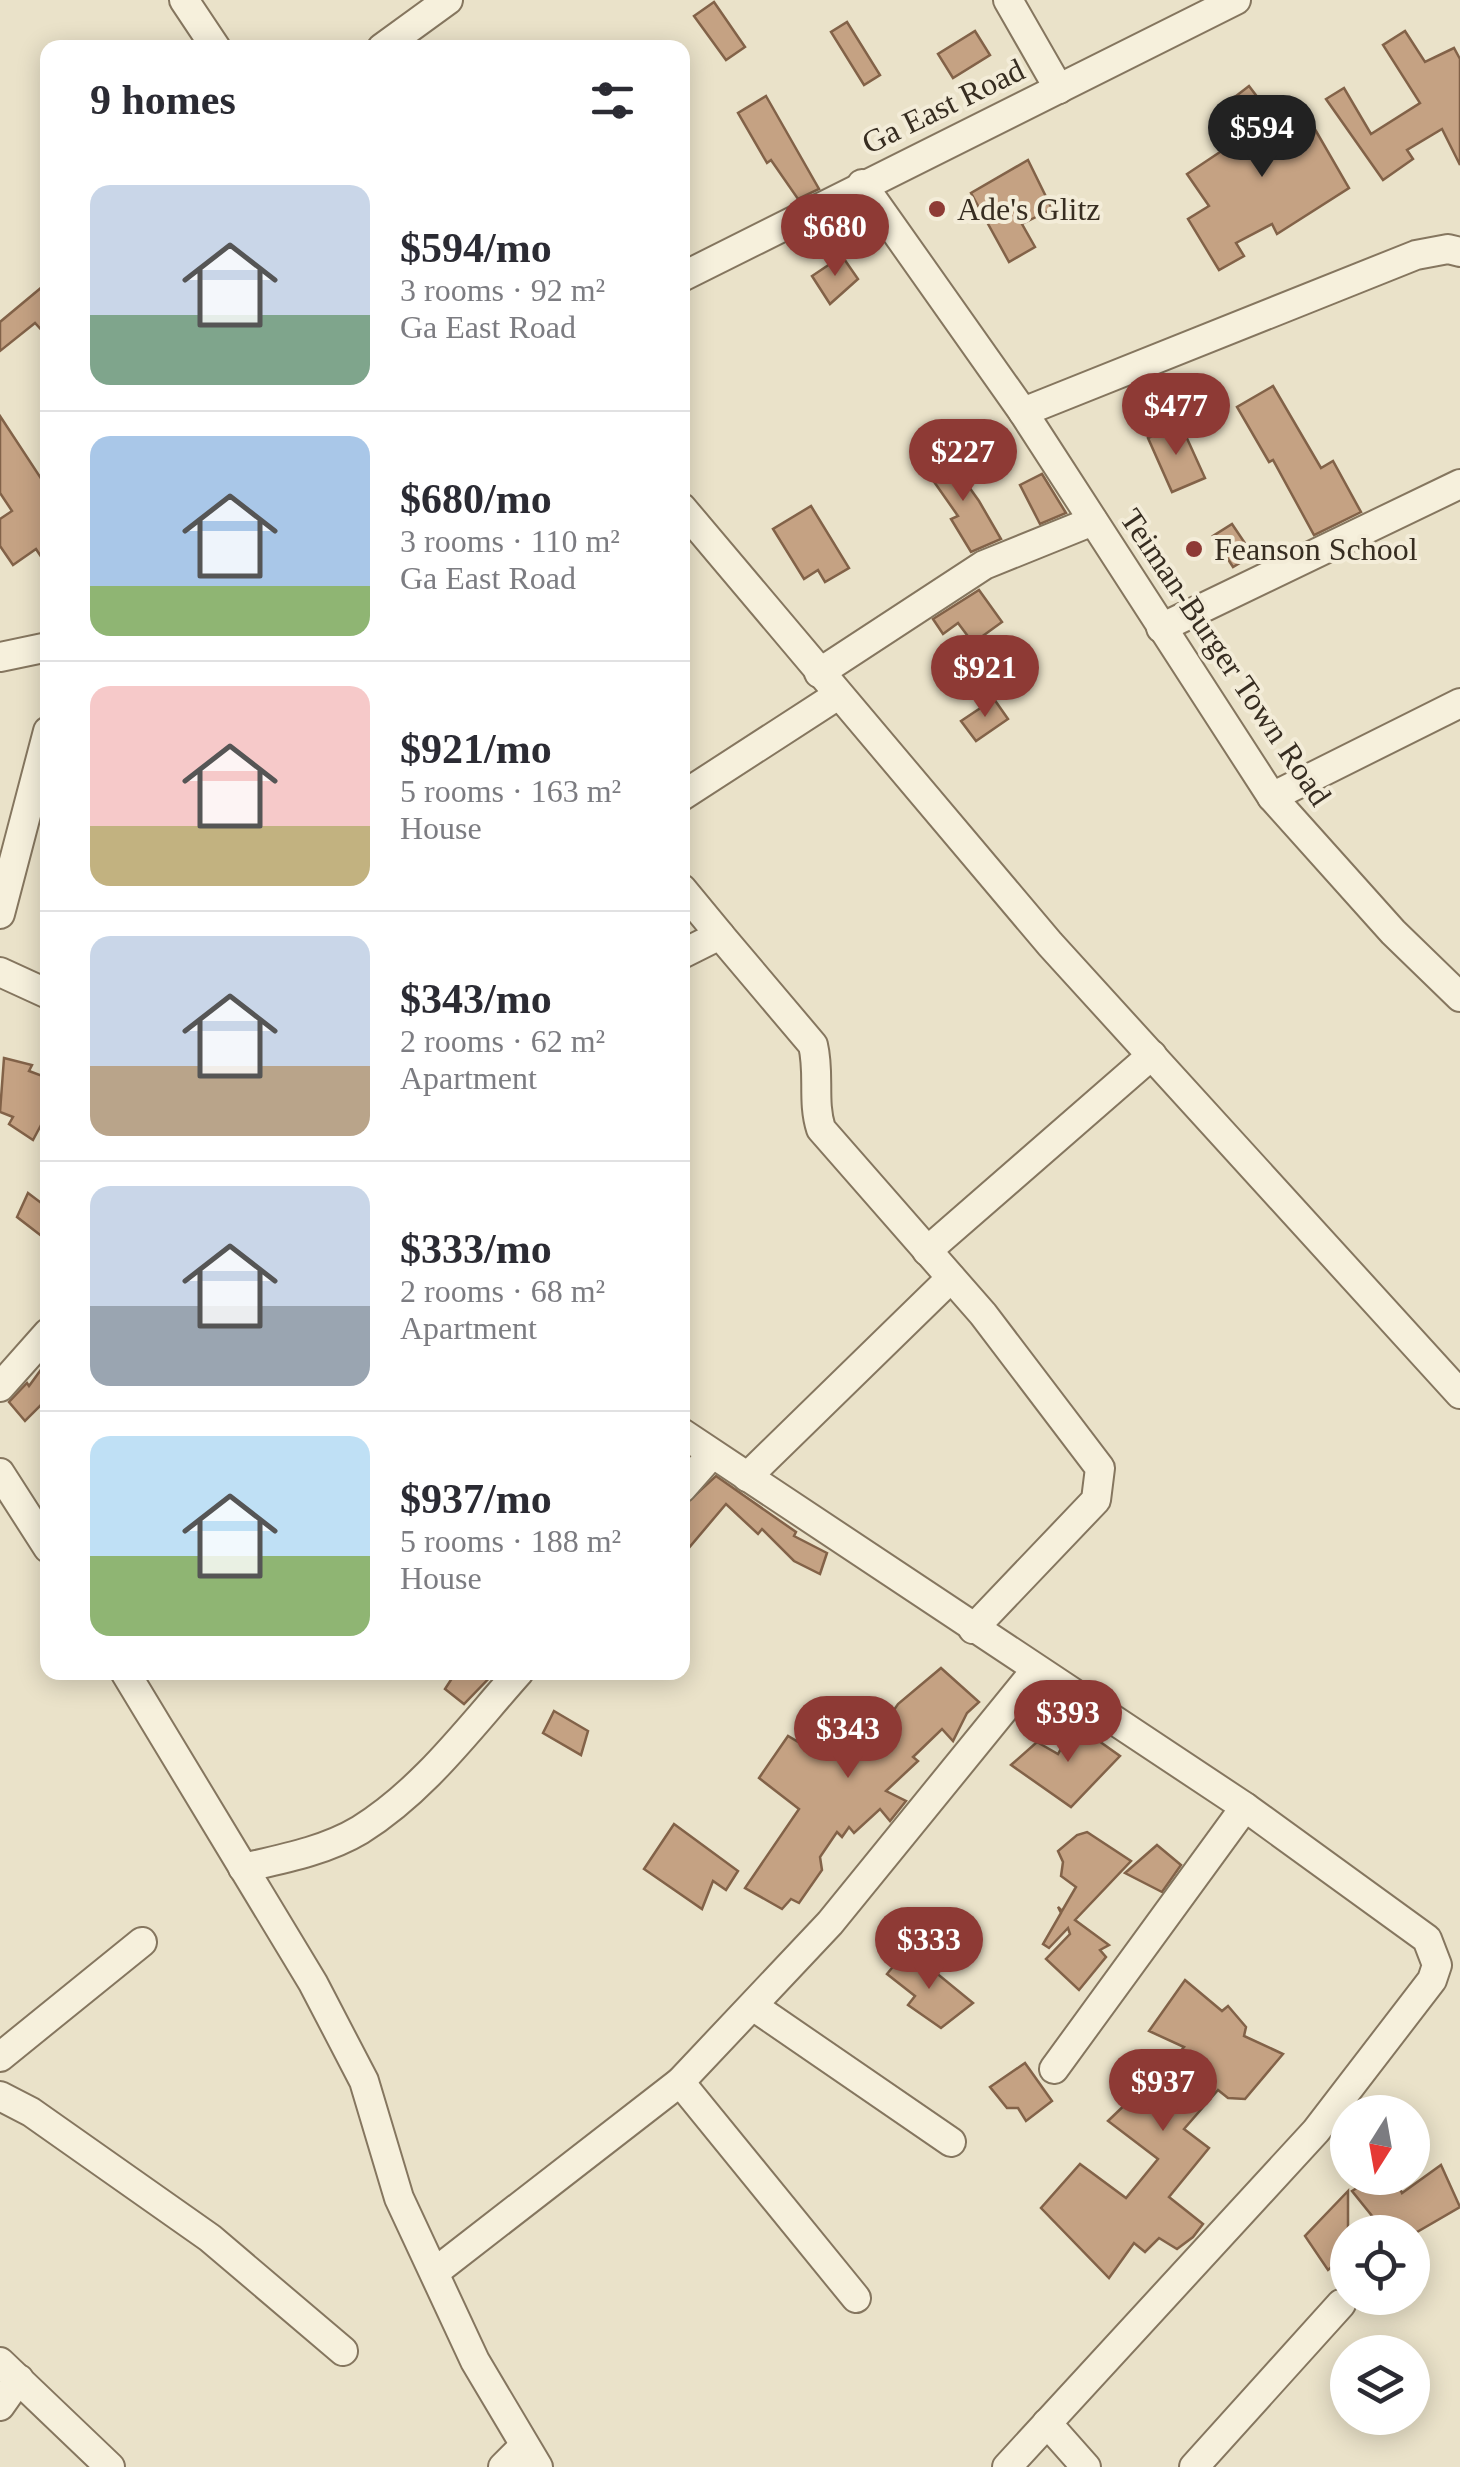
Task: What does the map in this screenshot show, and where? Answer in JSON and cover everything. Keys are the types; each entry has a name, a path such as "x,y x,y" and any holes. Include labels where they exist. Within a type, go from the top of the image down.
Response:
{"street":[{"path":"184,0 211,40"},
{"path":"393,40 448,0"},
{"path":"1008,0 1059,88"},
{"name":"Ga East Road","path":"690,274 862,184 1236,0"},
{"name":"Teiman-Burger Town Road","path":"862,184 1022,412 1272,797 1393,932 1460,997"},
{"path":"1022,412 1416,255 1448,249 1460,252"},
{"path":"1162,628 1460,484"},
{"path":"690,518 1050,944 1460,1394"},
{"path":"690,790 984,564 1093,521"},
{"path":"0,656 40,648"},
{"path":"1272,797 1460,704"},
{"path":"0,914 40,762"},
{"path":"690,899 814,1046 814,1108 820,1129 927,1250 1100,1468 1096,1500 973,1629"},
{"path":"690,950 720,935"},
{"path":"0,972 40,990"},
{"path":"927,1250 1152,1055"},
{"path":"746,1477 950,1278"},
{"path":"0,1387 40,1342"},
{"path":"690,1439 1244,1807 1428,1939 1437,1965 1432,1980 1316,2131 1007,2467"},
{"path":"690,1479 712,1454"},
{"path":"0,1473 40,1536"},
{"path":"435,2272 680,2082 830,1923 1035,1671"},
{"path":"137,1680 364,2080 399,2198 475,2361 531,2456 504,2467"},
{"path":"242,1868 309,1852 358,1832 415,1790 512,1680"},
{"path":"1054,2069 1244,1807"},
{"path":"0,2057 142,1942"},
{"path":"753,2006 950,2142"},
{"path":"680,2082 856,2298"},
{"path":"0,2096 31,2112 210,2238 343,2351"},
{"path":"1194,2467 1332,2315"},
{"path":"0,2406 10,2371 110,2467"},
{"path":"1047,2424 1086,2467"}],"building":[{"path":"714,2 745,47 726,60 694,16"},
{"path":"847,22 880,75 864,85 831,32"},
{"path":"975,31 990,55 953,78 938,54"},
{"path":"1405,31 1425,62 1454,48 1460,59 1460,165 1442,129 1407,150 1413,159 1383,180 1326,99 1344,88 1371,134 1420,103 1383,45"},
{"path":"1249,86 1280,127 1305,112 1349,188 1277,234 1272,224 1236,243 1244,256 1219,270 1188,219 1209,206 1187,174 1250,132 1227,103"},
{"path":"766,96 819,189 798,199 771,160 767,163 738,113"},
{"path":"1028,160 1052,209 1022,224 1035,247 1009,262 971,193"},
{"path":"842,256 858,279 830,304 812,276"},
{"path":"40,289 40,328 35,323 0,351 0,322"},
{"path":"1273,386 1321,468 1333,461 1361,512 1314,535 1273,460 1269,462 1237,407"},
{"path":"0,416 40,477 40,555 36,549 13,565 0,546 0,519 12,511 0,493"},
{"path":"1180,423 1205,478 1172,492 1148,438"},
{"path":"944,452 1001,539 971,552 951,519 958,516 923,466"},
{"path":"1042,474 1066,513 1040,524 1020,485"},
{"path":"811,506 849,568 825,582 818,570 804,579 773,529"},
{"path":"1232,524 1253,555 1233,567 1213,536"},
{"path":"979,590 1002,622 973,643 958,623 943,634 933,619"},
{"path":"994,699 1008,719 976,741 961,721"},
{"path":"4,1058 32,1065 29,1071 40,1075 40,1127 33,1140 9,1124 13,1117 0,1112"},
{"path":"28,1193 40,1202 40,1235 17,1217"},
{"path":"40,1371 40,1406 25,1421 9,1402 27,1383 29,1386"},
{"path":"716,1476 796,1532 794,1536 827,1553 820,1574 794,1561 762,1529 758,1534 726,1504 690,1547 690,1500"},
{"path":"941,1668 979,1702 967,1713 953,1741 942,1729 913,1757 918,1761 886,1791 906,1801 890,1821 880,1809 854,1833 849,1827 842,1837 837,1832 820,1857 822,1870 799,1903 791,1899 782,1909 745,1888 799,1809 759,1778 788,1736 800,1743 815,1714 872,1742 898,1704"},
{"path":"451,1680 487,1680 464,1704 445,1689"},
{"path":"554,1711 588,1731 581,1755 543,1733"},
{"path":"1075,1724 1120,1756 1071,1807 1011,1765 1037,1742 1058,1754"},
{"path":"674,1824 738,1871 726,1890 713,1881 702,1909 644,1869"},
{"path":"1087,1832 1131,1861 1075,1920 1109,1945 1100,1950 1106,1957 1079,1990 1046,1959 1070,1934 1068,1928 1049,1948 1043,1944 1061,1913 1058,1907 1062,1911 1076,1887 1061,1876 1063,1862 1058,1851"},
{"path":"1157,1845 1181,1865 1162,1892 1125,1873"},
{"path":"904,1953 930,1977 934,1971 973,2003 941,2028 908,2005 915,1996 887,1974"},
{"path":"1185,1980 1222,2011 1228,2006 1246,2027 1244,2036 1283,2054 1245,2099 1228,2098 1218,2090 1184,2129 1209,2148 1169,2197 1203,2224 1193,2237 1177,2249 1159,2238 1145,2252 1134,2243 1109,2278 1041,2208 1080,2164 1126,2198 1158,2159 1108,2121 1137,2093 1142,2096 1184,2047 1149,2031"},
{"path":"1025,2063 1052,2101 1026,2121 1018,2108 1007,2108 990,2087"},
{"path":"1441,2165 1460,2207 1430,2224 1430,2215 1371,2215 1355,2195 1430,2195 1430,2173"},
{"path":"1348,2195 1348,2215 1330,2215 1328,2270 1305,2236"}],"place":[{"name":"Ade's Glitz","path":"937,209"},
{"name":"Feanson School","path":"1194,549"}]}
